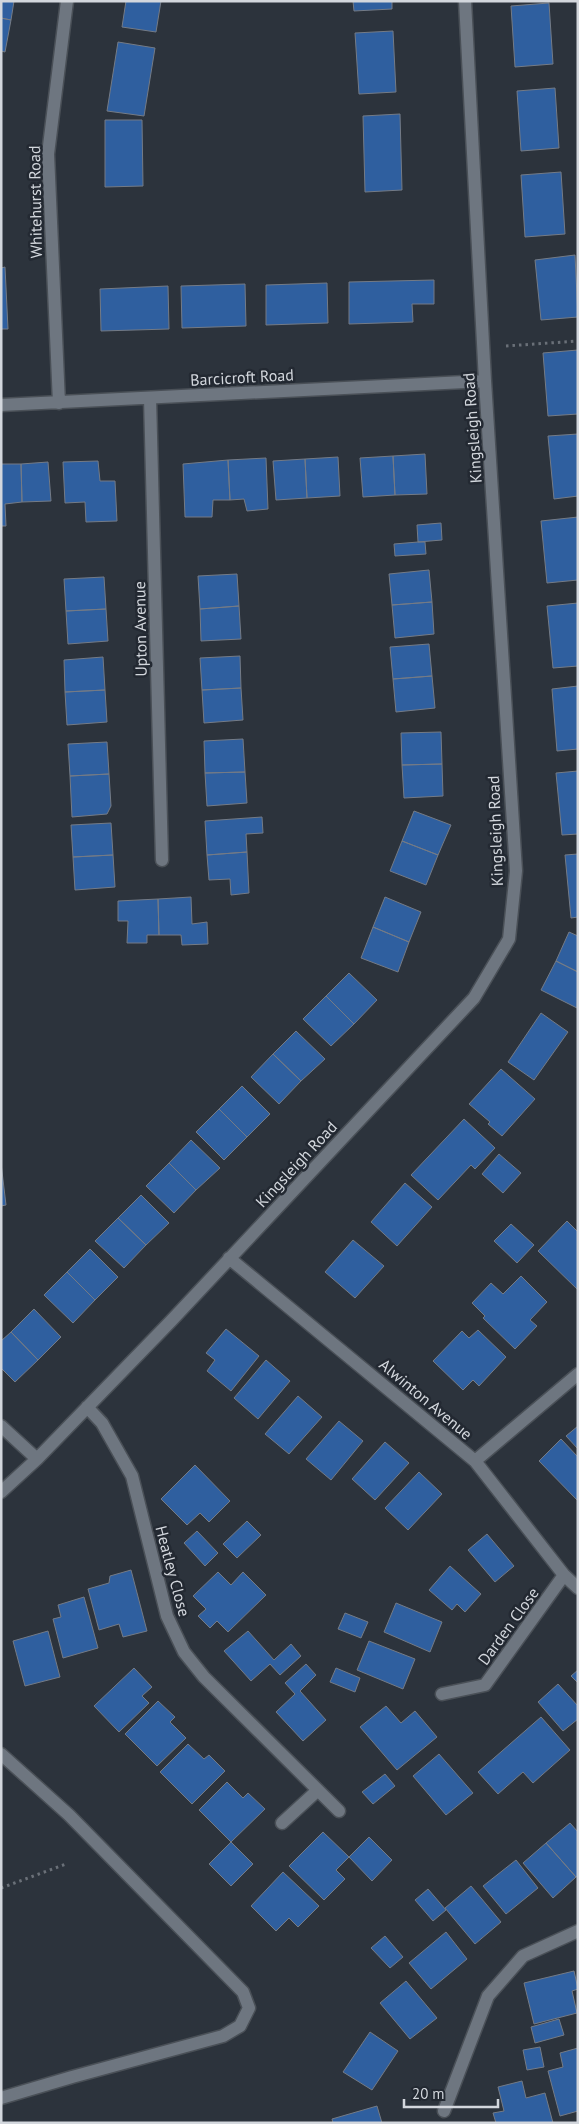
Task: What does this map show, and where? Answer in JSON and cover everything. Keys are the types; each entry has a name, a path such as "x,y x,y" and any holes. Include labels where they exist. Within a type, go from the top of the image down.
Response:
{"street":[{"name":"Whitehurst Road","path":"59,403 48,154 67,1"},
{"name":"Kingsleigh Road","path":"1,1492 37,1459 172,1321 474,998 509,939 516,871 483,348 465,1"},
{"name":"Barcicroft Road","path":"1,405 485,381"},
{"name":"Upton Avenue","path":"150,398 162,860"},
{"name":"Alwinton Avenue","path":"229,1258 475,1461 564,1575 578,1588"},
{"path":"475,1461 578,1374"},
{"name":"Heatley Close","path":"87,1407 102,1424 132,1476 167,1616 170,1626 184,1652 204,1677 339,1811"},
{"path":"1,1426 37,1459"},
{"name":"Darden Close","path":"442,1694 485,1685 564,1575"},
{"path":"1,2098 223,2036 240,2026 249,2008 243,1992 69,1815 3,1758"},
{"path":"282,1823 318,1790"},
{"path":"444,2111 488,1996 523,1956 578,1931"}],"path":[{"path":"483,348 578,341"},
{"path":"1,1888 66,1864"}],"building":[{"path":"1,1 14,1 11,20 1,18"},
{"path":"126,1 161,1 156,32 122,27"},
{"path":"353,1 392,1 392,9 354,11"},
{"path":"549,3 553,64 515,67 511,6"},
{"path":"1,18 11,20 5,52 1,51"},
{"path":"393,31 396,92 359,94 355,33"},
{"path":"118,42 155,48 144,116 107,111"},
{"path":"555,88 559,148 521,151 517,91"},
{"path":"400,114 402,190 365,192 363,116"},
{"path":"105,120 142,120 143,186 105,187"},
{"path":"561,172 565,234 525,237 521,175"},
{"path":"575,255 578,317 541,320 535,260"},
{"path":"5,267 8,329 1,329 1,268"},
{"path":"434,280 434,304 412,304 413,322 349,324 349,282"},
{"path":"327,283 328,323 266,325 266,285"},
{"path":"245,284 246,326 182,328 181,286"},
{"path":"168,286 169,329 101,331 100,289"},
{"path":"578,350 578,414 548,416 543,353"},
{"path":"578,434 578,496 554,499 548,436"},
{"path":"425,454 427,494 395,495 393,456"},
{"path":"393,456 395,495 363,497 360,458"},
{"path":"338,457 340,496 307,498 305,459"},
{"path":"266,458 268,509 247,511 244,499 230,500 228,460"},
{"path":"305,459 307,498 276,500 273,461"},
{"path":"228,460 230,500 213,500 212,517 185,517 183,464"},
{"path":"98,461 100,481 115,481 117,521 86,522 85,502 65,503 63,462"},
{"path":"48,462 51,501 22,502 21,464"},
{"path":"1,464 21,464 22,502 5,504 6,526 1,526"},
{"path":"578,517 578,580 547,583 541,521"},
{"path":"441,523 442,540 418,542 417,525"},
{"path":"425,542 426,554 395,556 394,544"},
{"path":"429,570 432,602 392,605 389,574"},
{"path":"237,574 239,606 200,609 198,576"},
{"path":"104,577 106,609 66,611 64,579"},
{"path":"432,602 434,634 395,638 392,605"},
{"path":"578,603 578,666 553,668 547,606"},
{"path":"239,606 241,639 201,641 200,609"},
{"path":"106,609 108,641 68,644 66,611"},
{"path":"429,644 432,676 393,679 390,647"},
{"path":"240,656 241,688 202,690 200,658"},
{"path":"103,657 105,690 65,692 64,660"},
{"path":"432,676 435,708 396,712 393,679"},
{"path":"578,686 578,749 557,751 552,689"},
{"path":"241,688 243,720 204,723 202,690"},
{"path":"105,690 107,722 67,725 65,692"},
{"path":"441,732 442,764 402,765 401,733"},
{"path":"243,739 245,772 205,773 204,741"},
{"path":"107,742 109,774 70,776 68,744"},
{"path":"442,764 443,796 404,798 402,765"},
{"path":"578,771 578,834 562,835 556,773"},
{"path":"245,772 247,803 207,806 205,773"},
{"path":"109,774 111,806 107,814 72,817 70,776"},
{"path":"414,811 451,825 438,855 402,841"},
{"path":"262,817 263,833 246,834 247,852 207,855 205,821"},
{"path":"111,823 113,855 73,857 71,825"},
{"path":"402,841 438,855 426,885 390,871"},
{"path":"247,852 249,893 231,895 230,879 209,880 207,855"},
{"path":"578,854 578,917 571,918 565,855"},
{"path":"113,855 115,887 75,890 73,857"},
{"path":"191,897 192,924 207,922 208,944 182,945 181,935 159,935 158,899"},
{"path":"385,897 421,912 409,942 373,927"},
{"path":"158,899 159,935 147,935 147,943 127,943 128,921 118,921 118,901"},
{"path":"373,927 409,942 398,972 361,958"},
{"path":"569,932 578,936 578,972 556,961"},
{"path":"556,961 578,972 577,1008 541,990"},
{"path":"349,973 377,1000 354,1024 326,996"},
{"path":"326,996 354,1024 331,1046 303,1019"},
{"path":"541,1013 568,1032 534,1080 508,1062"},
{"path":"296,1031 325,1059 301,1081 273,1054"},
{"path":"273,1054 301,1081 279,1104 251,1077"},
{"path":"501,1069 535,1099 502,1136 488,1124 490,1122 469,1104"},
{"path":"242,1086 270,1114 247,1137 219,1109"},
{"path":"219,1109 247,1137 224,1160 196,1132"},
{"path":"464,1119 495,1148 475,1169 471,1165 438,1200 411,1175"},
{"path":"191,1140 220,1168 196,1190 169,1163"},
{"path":"499,1154 521,1173 503,1193 482,1174"},
{"path":"1,1163 6,1205 1,1206"},
{"path":"169,1163 196,1190 174,1213 146,1186"},
{"path":"405,1183 432,1207 397,1246 371,1222"},
{"path":"141,1195 169,1223 146,1245 118,1218"},
{"path":"118,1218 146,1245 124,1268 95,1241"},
{"path":"567,1221 578,1232 578,1290 538,1251"},
{"path":"511,1224 534,1245 517,1263 494,1241"},
{"path":"353,1240 384,1266 355,1298 325,1272"},
{"path":"90,1249 118,1277 95,1300 67,1272"},
{"path":"67,1272 95,1300 73,1323 44,1295"},
{"path":"521,1276 547,1302 530,1320 537,1326 515,1349 483,1318 485,1316 472,1303 491,1283 503,1294"},
{"path":"34,1309 61,1337 38,1360 11,1332"},
{"path":"226,1329 259,1356 231,1391 207,1371 215,1360 206,1353"},
{"path":"478,1330 506,1357 479,1386 473,1380 463,1390 433,1361 462,1331 469,1338"},
{"path":"11,1332 38,1360 15,1382 1,1368 1,1341"},
{"path":"266,1360 290,1381 258,1419 234,1398"},
{"path":"298,1396 322,1417 289,1454 265,1434"},
{"path":"339,1421 363,1441 331,1480 306,1459"},
{"path":"578,1426 578,1449 566,1436"},
{"path":"561,1439 578,1457 578,1501 539,1461"},
{"path":"385,1442 409,1463 375,1500 352,1479"},
{"path":"195,1465 230,1501 209,1522 200,1513 187,1525 161,1499"},
{"path":"419,1472 442,1494 408,1530 385,1508"},
{"path":"247,1521 261,1535 237,1558 223,1544"},
{"path":"197,1531 218,1553 205,1566 184,1543"},
{"path":"487,1534 514,1566 495,1582 468,1550"},
{"path":"450,1566 481,1594 465,1612 457,1604 452,1610 429,1590"},
{"path":"131,1570 147,1631 123,1637 119,1624 99,1630 88,1589 109,1583 110,1576"},
{"path":"218,1572 231,1585 243,1572 266,1595 228,1632 217,1621 210,1628 198,1616 206,1609 193,1596"},
{"path":"84,1597 98,1648 63,1658 53,1619 61,1617 58,1605"},
{"path":"396,1603 442,1622 430,1652 384,1632"},
{"path":"345,1613 368,1622 361,1638 338,1629"},
{"path":"48,1631 60,1677 25,1686 13,1641"},
{"path":"248,1631 274,1660 291,1644 301,1656 280,1675 270,1664 251,1681 224,1651"},
{"path":"369,1641 415,1659 403,1689 357,1670"},
{"path":"306,1664 316,1675 300,1691 326,1720 303,1741 276,1712 295,1694 285,1683"},
{"path":"134,1668 152,1687 142,1696 149,1703 119,1732 94,1706"},
{"path":"336,1668 360,1678 355,1692 330,1682"},
{"path":"578,1670 578,1683 571,1676"},
{"path":"558,1684 578,1706 578,1719 563,1731 538,1702"},
{"path":"158,1701 175,1717 170,1722 186,1738 157,1766 125,1734"},
{"path":"386,1706 401,1723 415,1711 437,1737 397,1770 360,1727"},
{"path":"541,1717 570,1750 533,1783 523,1772 498,1794 478,1772"},
{"path":"188,1744 204,1759 209,1755 225,1771 192,1804 160,1772"},
{"path":"439,1754 473,1793 446,1815 413,1776"},
{"path":"385,1774 395,1786 373,1804 362,1792"},
{"path":"227,1782 243,1798 248,1793 265,1809 231,1842 199,1810"},
{"path":"570,1823 578,1832 578,1876 576,1877 546,1843"},
{"path":"323,1832 349,1857 336,1870 345,1879 324,1900 289,1866"},
{"path":"369,1837 392,1860 372,1881 349,1857"},
{"path":"231,1842 253,1864 231,1886 209,1864"},
{"path":"546,1843 576,1877 553,1898 523,1863"},
{"path":"516,1860 538,1888 506,1914 483,1886"},
{"path":"283,1872 319,1906 298,1927 289,1918 276,1931 251,1906"},
{"path":"471,1886 501,1922 475,1944 445,1908"},
{"path":"428,1889 446,1910 433,1921 415,1900"},
{"path":"446,1932 467,1959 431,1989 409,1963"},
{"path":"385,1936 403,1957 390,1968 371,1948"},
{"path":"574,1971 578,1989 572,1991 577,2013 534,2024 524,1983"},
{"path":"406,1981 437,2018 410,2039 380,2003"},
{"path":"559,2019 564,2035 535,2043 531,2027"},
{"path":"370,2032 398,2051 372,2090 343,2072"},
{"path":"540,2047 544,2067 527,2070 523,2050"},
{"path":"578,2048 578,2111 560,2116 548,2071 563,2067 560,2053"},
{"path":"522,2081 526,2098 545,2093 553,2123 496,2123 493,2113 504,2111 498,2087"},
{"path":"377,2106 382,2123 333,2123 332,2119"}]}
